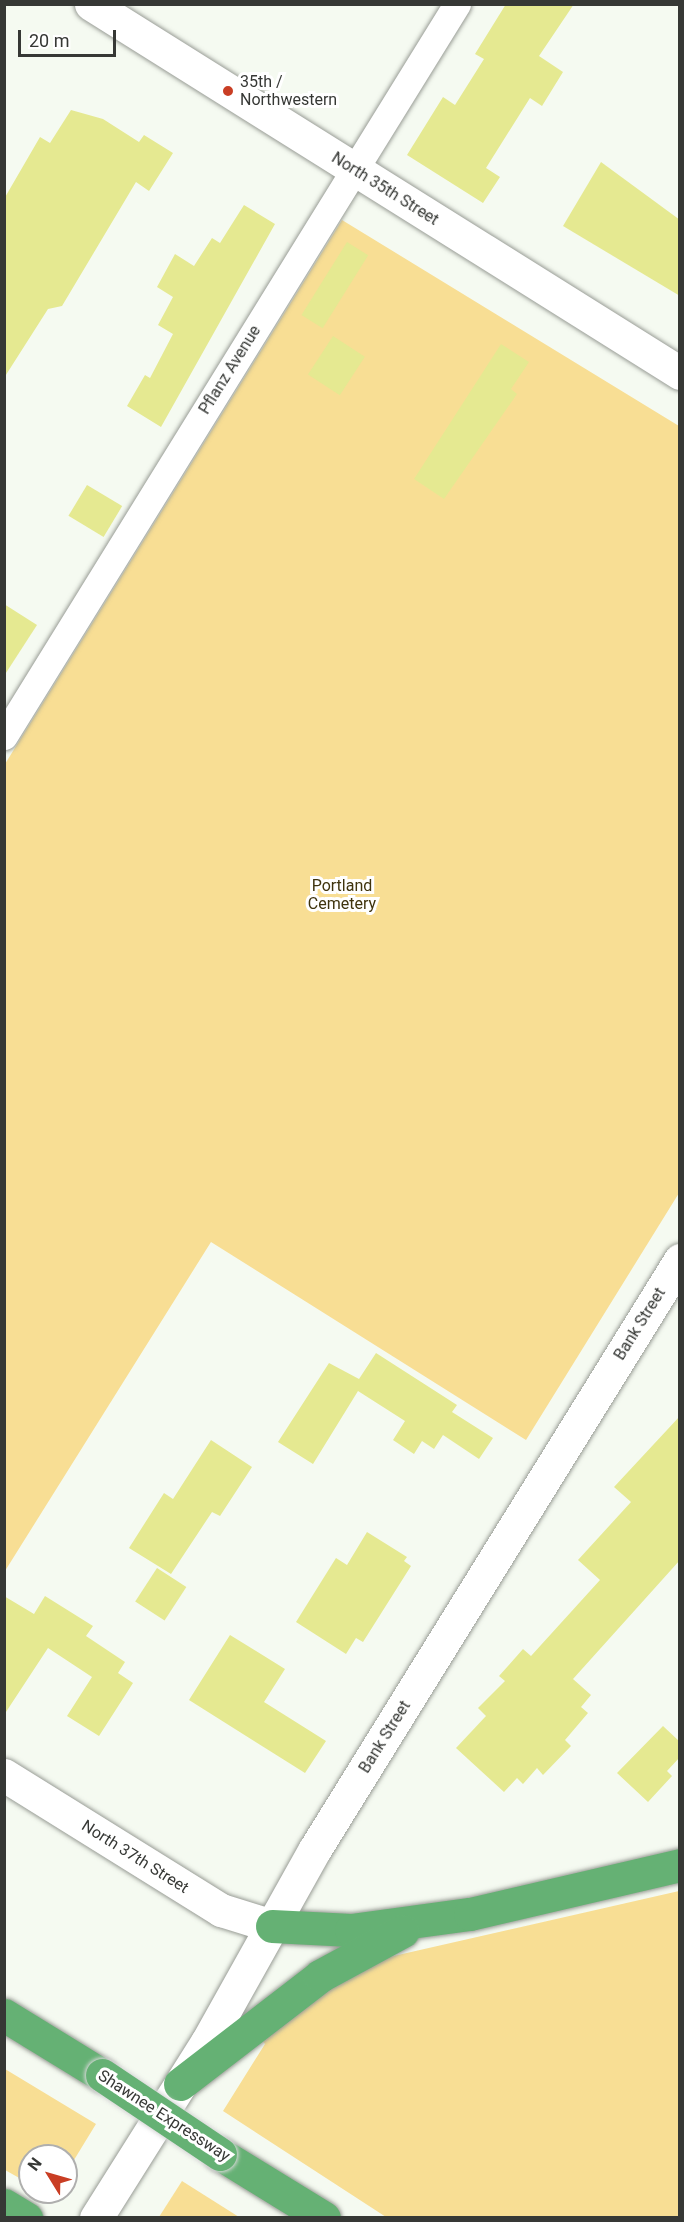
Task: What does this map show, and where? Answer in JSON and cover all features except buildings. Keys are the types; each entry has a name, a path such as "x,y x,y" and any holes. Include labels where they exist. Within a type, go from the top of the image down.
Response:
{"highway":[{"path":"272,1926 351,1930 424,1920 680,1865"},
{"path":"180,2084 320,1976 424,1920"},
{"name":"Shawnee Expressway","path":"4,2015 102,2075 220,2154 324,2217"}],"street":[{"name":"North 35th Street","path":"91,4 680,373"},
{"name":"Pflanz Avenue","path":"4,736 457,4"},
{"name":"Bank Street","path":"96,2217 180,2084 272,1926 680,1260"},
{"name":"North 37th Street","path":"4,1775 221,1910 272,1926"}],"green space":[{"name":"Portland Cemetery","path":"342,220 679,426 679,1193 526,1440 211,1242 5,1571 5,764"},
{"path":"679,1891 679,2217 386,2217 223,2111 265,2044 260,2038 285,2014 376,1960"},
{"path":"5,2069 96,2124 78,2153 78,2144 18,2144 18,2177 5,2170"},
{"path":"182,2181 239,2217 159,2217"}],"place":[{"name":"35th / Northwestern","path":"228,91"}]}
